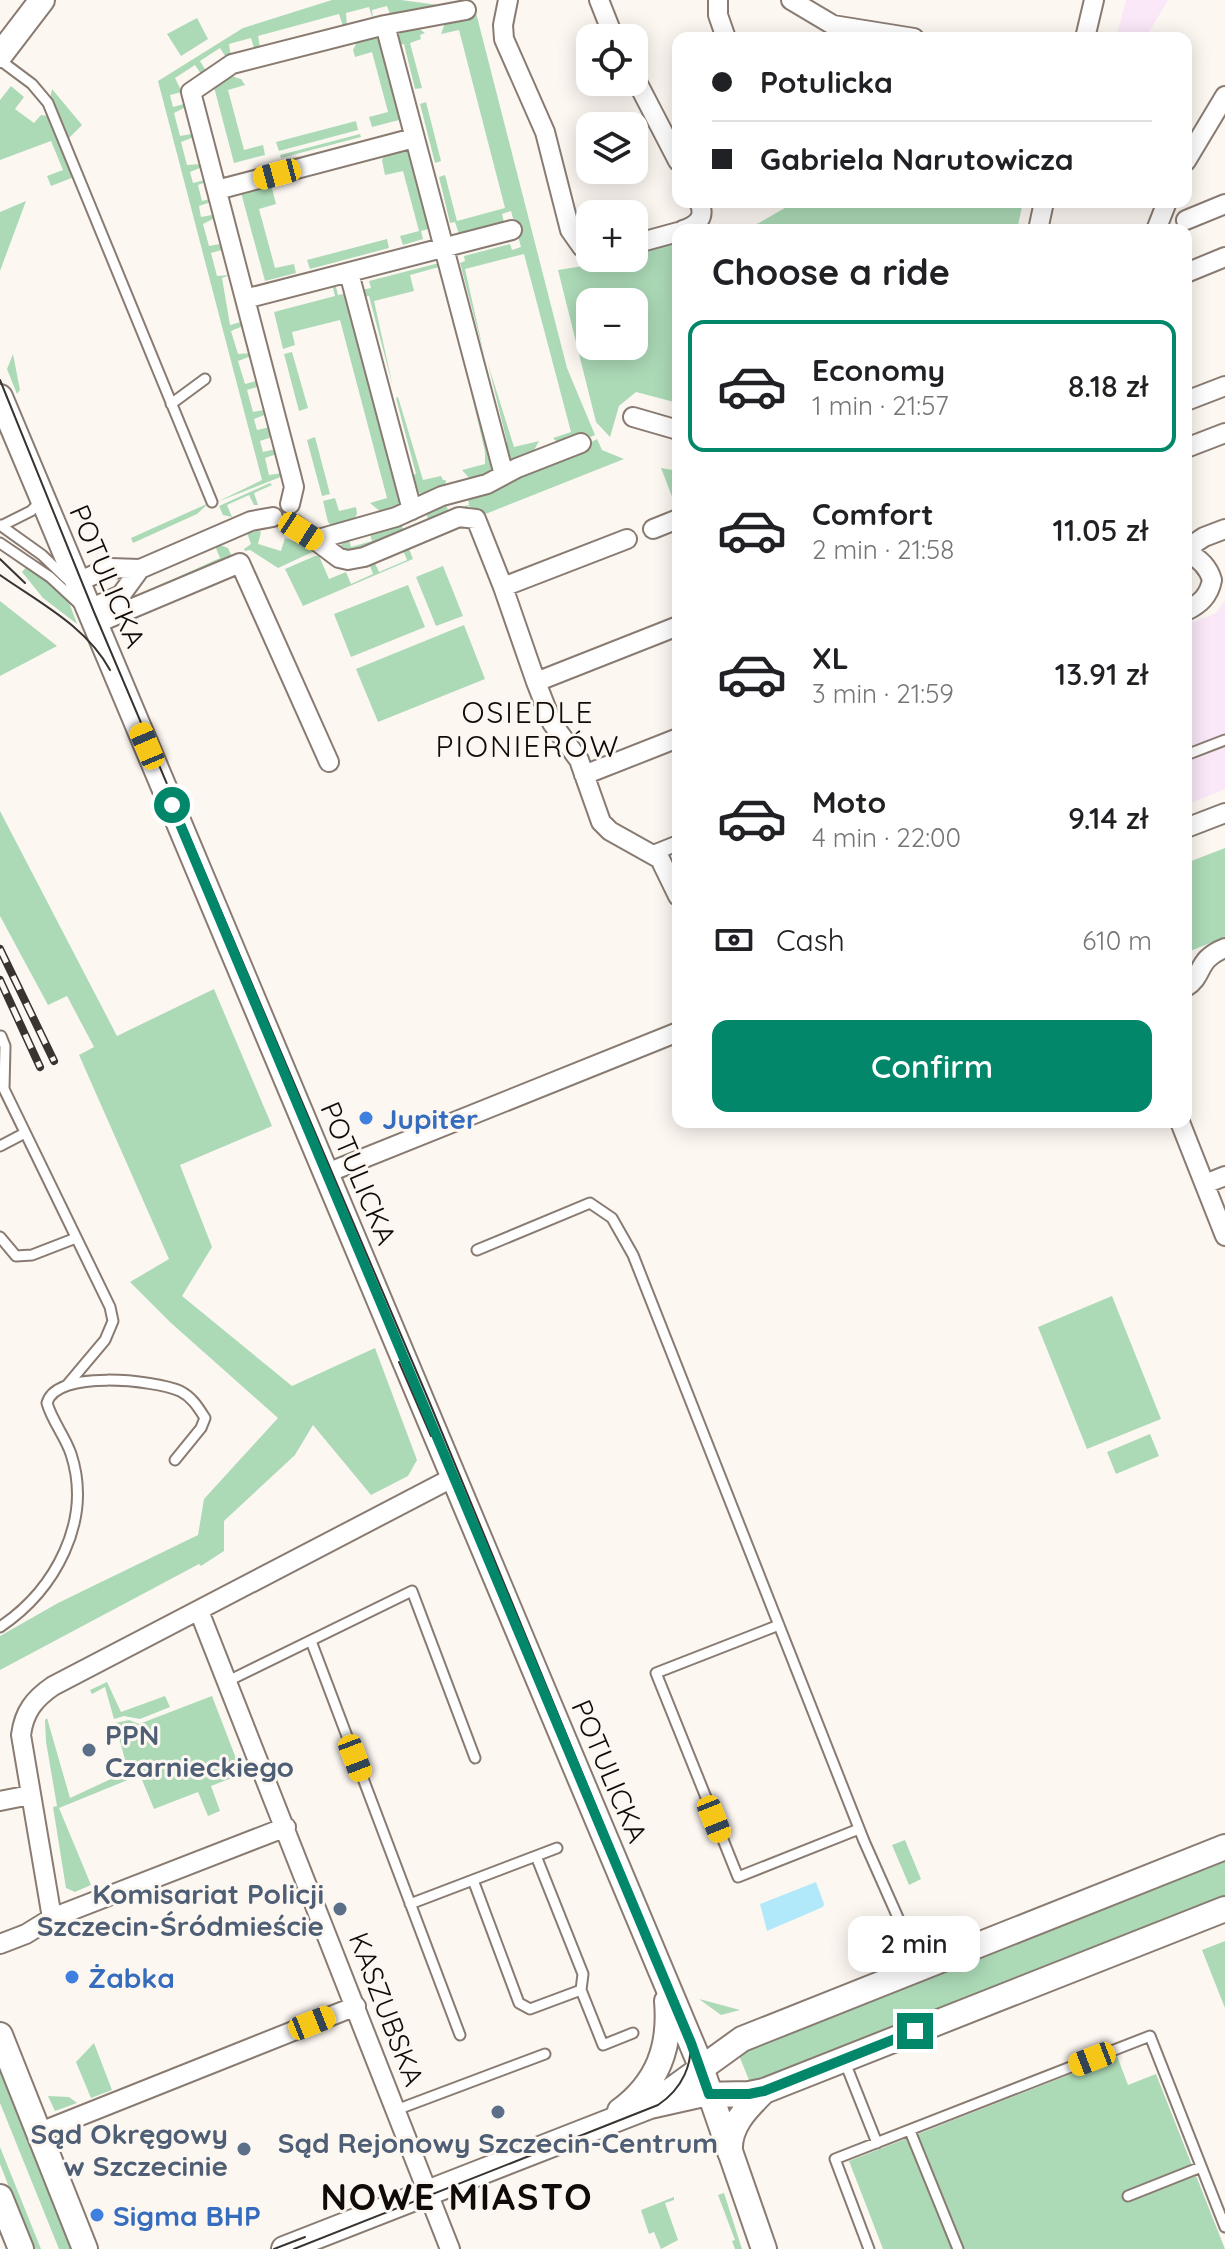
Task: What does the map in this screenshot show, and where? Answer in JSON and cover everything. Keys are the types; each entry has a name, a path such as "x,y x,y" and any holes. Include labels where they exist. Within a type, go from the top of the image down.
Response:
{"street":[{"path":"0,57 42,0"},
{"path":"508,0 503,25 504,39 545,132 570,230 576,237"},
{"path":"599,0 608,24"},
{"path":"718,0 718,15 724,32"},
{"path":"791,0 833,25 877,32"},
{"path":"1086,32 1094,0"},
{"path":"295,525 298,515 290,504 294,487 191,92 232,64 385,25 466,10"},
{"path":"385,25 504,475"},
{"path":"644,96 672,149"},
{"path":"1192,151 1225,96"},
{"path":"217,190 414,138"},
{"path":"1186,220 1225,204"},
{"path":"245,299 512,230"},
{"path":"648,240 672,233"},
{"path":"1192,271 1225,257"},
{"path":"349,273 412,510"},
{"path":"1192,399 1225,386"},
{"name":"POTULICKA","path":"0,397 674,2002 701,2068 764,2249"},
{"path":"633,417 672,428"},
{"path":"1192,446 1225,433"},
{"path":"315,540 396,517 442,496 487,484 581,443"},
{"path":"290,504 280,504 273,517 274,522 281,528 295,525 339,558 348,560 364,557 467,516 476,519 552,723 576,755 601,822 610,831 653,853 664,864 672,882"},
{"path":"77,582 110,568 140,569 251,521 273,517"},
{"path":"653,529 672,521"},
{"path":"1192,546 1225,529"},
{"path":"503,587 627,539"},
{"path":"1192,554 1206,566 1212,580 1207,595 1192,608"},
{"path":"96,627 240,563 329,762"},
{"path":"96,627 140,569"},
{"path":"536,682 672,628"},
{"path":"584,775 672,740"},
{"path":"1192,826 1225,813"},
{"path":"653,853 672,845"},
{"path":"1192,982 1211,953 1225,948"},
{"path":"327,1173 672,1034"},
{"path":"1182,1128 1225,1236"},
{"path":"1205,1184 1225,1176"},
{"path":"52,1918 21,1735 26,1713 34,1702 53,1686 454,1477"},
{"name":"KASZUBSKA","path":"199,1611 450,2249"},
{"path":"0,1801 30,1795"},
{"path":"0,1944 26,1934 52,1918 286,1827"},
{"path":"639,2110 742,2039 1225,1847"},
{"path":"284,2249 639,2110 709,2094 764,2091 1225,1909"},
{"name":"POTULICKA","path":"590,2129 626,2106 645,2089 656,2073 668,2030 662,1974"},
{"path":"674,2002 697,2030 722,2039 742,2039"},
{"path":"40,2132 356,2006"},
{"path":"0,2035 85,2249"},
{"path":"730,2154 729,2145 734,2129 764,2091"},
{"path":"0,2197 21,2249"}],"lane":[{"path":"0,57 32,84 48,103 212,502"},
{"path":"171,404 205,379"},
{"path":"43,499 31,511 1,525 58,569 78,595 96,627"},
{"path":"0,543 64,588 96,627"},
{"path":"1192,753 1225,740"},
{"path":"1,1036 5,1046 4,1089 110,1307 113,1321 105,1340 68,1384"},
{"path":"0,1146 25,1133"},
{"path":"477,1250 590,1203 612,1218 633,1255 859,1829 920,1968"},
{"path":"0,1237 16,1256 32,1255 76,1238"},
{"path":"0,1627 27,1607 48,1582 77,1515 76,1472 47,1403 53,1392 68,1384 90,1381 177,1390 190,1398 205,1418 201,1428 175,1460"},
{"path":"228,1681 412,1591 475,1758"},
{"path":"779,1625 656,1673 738,1877 859,1829"},
{"path":"311,1641 460,2035"},
{"path":"410,1904 557,1848"},
{"path":"536,1856 583,1974 581,1990 603,2045 633,2033"},
{"path":"473,1880 519,2003 530,2009 581,1990"},
{"path":"869,2249 835,2159 1150,2036 1225,2227"},
{"path":"396,2110 545,2054"},
{"path":"844,2060 877,2143"},
{"path":"910,2131 958,2249"},
{"path":"1128,2196 1201,2167"}],"shaded area":[{"path":"1126,0 1168,0 1149,32 1118,32"},
{"path":"1225,601 1225,789 1192,803 1192,623 1216,613"}],"green space":[{"path":"332,0 401,0 446,6 473,1 567,368 595,435 582,441 558,443 553,438 571,432 524,254 465,269 484,354 460,263 465,261 464,256 510,244 512,250 521,247 511,211 502,214 504,222 459,234 455,222 450,223 439,177 445,175 457,221 505,208 459,30 441,34 445,23 440,6 390,14 387,6 372,10 373,20 369,7 346,13 347,27 343,26 339,14 258,36 258,50 254,48 251,38 229,44 231,57 227,59 220,48 200,61 206,71 201,74 195,65 175,78 182,92 170,95 173,107 184,104 186,107 174,113 180,136 191,134 194,137 181,142 187,165 201,164 200,168 190,172 193,183 205,180 198,185 202,201 210,199 211,202 199,206 201,217 212,215 215,218 203,224 209,246 223,246 222,250 211,253 217,276 230,275 222,278 230,325 241,322 243,326 231,331 238,354 251,353 238,361 245,384 258,383 257,387 247,390 253,412 264,410 267,414 254,419 257,430 270,427 272,437 260,441 263,452 276,449 277,454 265,458 269,475 282,473 283,476 217,502 262,480 158,81 243,28"},
{"path":"197,18 208,39 181,56 167,34"},
{"path":"418,28 425,33 420,35 421,39 410,43 422,88 415,89 404,44 397,45 396,39 402,30"},
{"path":"375,36 381,41 403,119 372,127 369,117 388,112 372,52 355,57 353,50 357,42"},
{"path":"231,76 241,79 245,85 228,90 244,150 263,145 265,155 234,163 214,87"},
{"path":"11,86 24,97 15,109 34,123 41,115 48,116 74,177 51,186 47,176 63,170 51,141 0,160 0,100"},
{"path":"52,89 82,125 69,138 50,99"},
{"path":"426,102 441,161 435,163 420,104"},
{"path":"356,121 358,130 279,151 276,142"},
{"path":"360,134 361,137 281,158 280,155"},
{"path":"408,146 432,228 421,231 423,239 403,245 400,236 419,231 403,171 385,175 382,160 386,152"},
{"path":"265,184 272,188 276,204 259,209 275,268 294,264 296,273 265,281 240,189"},
{"path":"26,201 0,271 0,212"},
{"path":"785,208 1022,208 1018,224 756,224"},
{"path":"387,239 389,248 310,269 307,260"},
{"path":"672,244 672,401 636,392 619,406 610,437 596,422 580,360 648,360 648,288 576,288 576,342 558,270 576,267 576,272 648,272 648,250"},
{"path":"439,263 442,271 439,267 410,275 414,291 374,301 393,387 369,296 363,297 361,290 371,288 369,281"},
{"path":"335,283 338,295 349,293 402,502 395,510 382,513 370,503 387,498 340,320 292,332 295,345 283,349 274,312 335,296 332,284"},
{"path":"451,305 493,468 493,472 471,480 462,470 485,464 485,452"},
{"path":"292,352 308,408 299,411 284,354"},
{"path":"13,354 20,390 17,394 7,369"},
{"path":"488,364 514,447 539,441 532,454 509,460 500,444 507,442"},
{"path":"398,397 423,480 441,476 446,480 445,486 423,495 415,491 409,476 416,474"},
{"path":"315,437 330,494 322,496 307,440"},
{"path":"597,439 602,450 624,459 483,515 469,506 409,527 428,519 426,513 446,505 448,510 469,505 468,499 490,493"},
{"path":"661,468 672,470 672,496"},
{"path":"270,483 272,485 254,493 258,505 254,505 249,495 227,505 232,517 223,515 219,506"},
{"path":"335,498 339,511 356,507 357,514 353,521 334,528 328,522 323,501"},
{"path":"209,503 197,514 133,543 131,538"},
{"path":"401,524 404,531 349,554 342,551 341,545 349,539 351,547 372,541 370,534"},
{"path":"259,531 258,544 281,551 285,538 317,550 278,568 250,550 245,551 251,544 247,533"},
{"path":"215,546 228,548 233,559 151,594 149,590 220,558"},
{"path":"408,546 413,559 303,606 285,569 319,556 329,579 346,572 351,584 373,574 369,563 374,561 379,572 407,560 402,548"},
{"path":"27,566 67,597 77,624 43,598 22,572"},
{"path":"443,566 463,616 436,626 416,577"},
{"path":"408,585 425,627 351,657 334,614"},
{"path":"0,601 57,646 0,676"},
{"path":"464,625 485,679 378,722 356,669"},
{"path":"0,811 117,1036 214,989 272,1126 180,1165 212,1247 182,1296 292,1386 375,1348 417,1460 408,1476 371,1495 313,1425 295,1455 224,1521 224,1551 201,1566 199,1564 0,1670 0,1636 58,1603 198,1535 204,1499 278,1418 171,1323 130,1282 169,1259 79,1055 94,1047 67,996 48,1005 0,916"},
{"path":"1225,848 1225,937 1192,950 1192,861"},
{"path":"1112,1296 1161,1419 1087,1449 1038,1327"},
{"path":"1150,1434 1159,1456 1116,1474 1107,1452"},
{"path":"107,1682 121,1712 165,1696 170,1707 140,1719 124,1716 114,1719 105,1687 92,1694 90,1690"},
{"path":"212,1696 242,1774 211,1786 220,1811 208,1816 198,1792 154,1809 140,1775 59,1808 91,1885 75,1892 66,1888 53,1807 57,1806 45,1720 47,1718 70,1798 128,1771 115,1723 129,1720 139,1724"},
{"path":"905,1840 921,1879 909,1885 892,1845"},
{"path":"1225,1858 1225,1900 751,2085 738,2053"},
{"path":"1225,1941 1225,2008 1202,1950"},
{"path":"699,1999 740,2010 721,2015"},
{"path":"94,2043 112,2090 91,2098 76,2062"},
{"path":"1117,2056 1128,2085 1156,2074 1225,2249 883,2249 849,2161"},
{"path":"0,2066 72,2249 59,2249 0,2103"},
{"path":"48,2096 69,2097 77,2103 55,2111"},
{"path":"0,2147 41,2249 33,2249 0,2164"},
{"path":"724,2193 742,2249 735,2249 732,2241 735,2240 718,2195"},
{"path":"674,2197 674,2200 665,2203 678,2240 661,2249 654,2232 649,2234 641,2210"}],"water":[{"path":"816,1882 823,1907 767,1931 760,1904"}],"tram line":[{"path":"0,380 94,612 429,1401 690,2035 690,2056 684,2075 674,2091 658,2105 294,2249"},
{"path":"0,559 25,583"},
{"path":"0,575 76,628 110,670"},
{"path":"399,1362 431,1436"},
{"path":"274,2249 305,2237"}],"railway":[{"path":"0,949 54,1061"},
{"path":"0,980 40,1067"}],"place":[{"name":"Jupiter","path":"366,1118"},
{"name":"PPN Czarnieckiego","path":"89,1750"},
{"name":"Komisariat Policji Szczecin-Śródmieście","path":"340,1909"},
{"name":"Żabka","path":"72,1977"},
{"name":"Sąd Rejonowy Szczecin-Centrum","path":"498,2112"},
{"name":"Sąd Okręgowy w Szczecinie","path":"244,2149"},
{"name":"Sigma BHP","path":"97,2215"}],"district":[{"name":"OSIEDLE PIONIERÓW","path":"528,729"},
{"name":"NOWE MIASTO","path":"457,2196"}],"route":[{"path":"172,805 691,2043 709,2094 755,2094 915,2031"}]}
